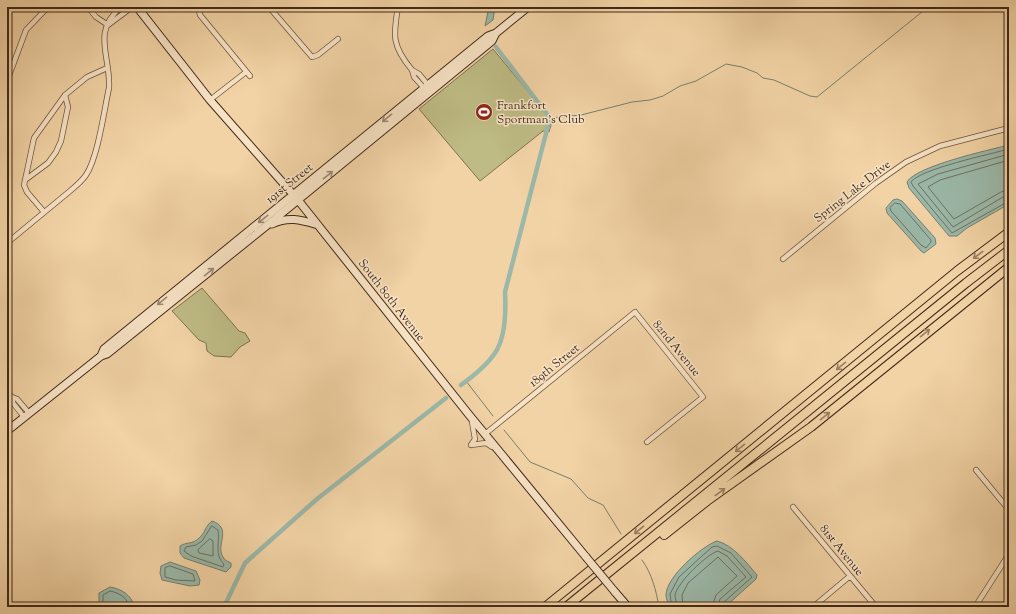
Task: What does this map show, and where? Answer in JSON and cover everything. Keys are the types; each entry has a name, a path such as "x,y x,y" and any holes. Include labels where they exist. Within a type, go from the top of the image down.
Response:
{"highway":[{"path":"545,607 950,276 1009,232"},
{"path":"566,607 966,283 1009,250"},
{"path":"620,564 655,541 714,496 811,427 1009,267"}],"main road":[{"name":"South 80th Avenue","path":"137,7 210,100 298,200 470,416 628,607"},
{"name":"191st Street","path":"101,356 104,349 293,194 488,36 496,33 528,7"},
{"name":"191st Street","path":"7,431 101,356 107,354 265,227 492,41 496,33"},
{"path":"265,227 288,218 295,218 319,226"}],"street":[{"path":"7,81 26,30 48,7"},
{"path":"88,7 96,17 108,25"},
{"path":"7,243 80,182 91,166 109,88 103,41 110,17 121,7"},
{"path":"108,25 132,7"},
{"path":"198,7 200,15 250,76"},
{"path":"269,7 312,57 318,55 338,39"},
{"path":"398,7 394,28 394,41 401,56 412,70 419,74 426,87"},
{"path":"44,212 24,188 34,138 65,94 87,76 107,68"},
{"path":"210,100 246,72"},
{"path":"25,180 48,163 56,152 61,141 68,107 65,94"},
{"name":"Spring Lake Drive","path":"783,259 876,183 906,162 940,146 1009,128"},
{"name":"82nd Avenue","path":"635,312 703,397 646,442"},
{"name":"189th Street","path":"485,434 635,312"},
{"path":"7,392 12,397 18,398 26,415"},
{"path":"470,416 474,426 475,439 471,445 486,443 500,452"},
{"path":"976,470 1009,510"},
{"name":"81st Avenue","path":"794,506 876,607"},
{"path":"975,607 1009,554"},
{"path":"813,607 850,576"}],"shaded area":[{"name":"Frankfort Sportman's Club","path":"493,49 548,116 551,125 549,132 543,131 480,181 419,109"},
{"path":"202,288 239,331 245,333 250,341 240,347 231,357 214,356 207,351 206,343 199,340 172,311"}],"water":[{"path":"489,7 495,7 493,20 485,26"},
{"path":"1009,145 1009,204 967,228 957,236 949,236 909,188 907,182 913,176 924,170 954,159"},
{"path":"897,199 902,201 935,238 936,244 924,253 887,213 886,208 893,200"},
{"path":"212,521 218,524 223,532 221,552 224,559 231,563 231,567 226,572 184,558 180,553 180,546 196,541"},
{"path":"717,541 734,550 757,575 756,579 725,607 669,607 666,595 672,580 678,571 703,549"},
{"path":"170,562 196,571 200,580 199,585 190,586 162,580 160,573 161,566"},
{"path":"110,587 126,593 135,607 99,607 99,593"}],"waterway":[{"path":"550,118 581,115 632,102 650,100 663,96 680,86 696,81 726,64 742,67 757,73 763,78 774,80 810,96 817,97 928,7"},
{"path":"461,385 488,362 499,347 505,315 505,292 550,118 496,47"},
{"path":"466,381 493,416"},
{"path":"224,607 245,563 317,499 446,398"},
{"path":"504,430 530,462 571,479 588,498 603,505 621,534"},
{"path":"642,560 653,582 659,607"}],"place":[{"name":"Frankfort Sportman's Club","path":"484,112"}]}
